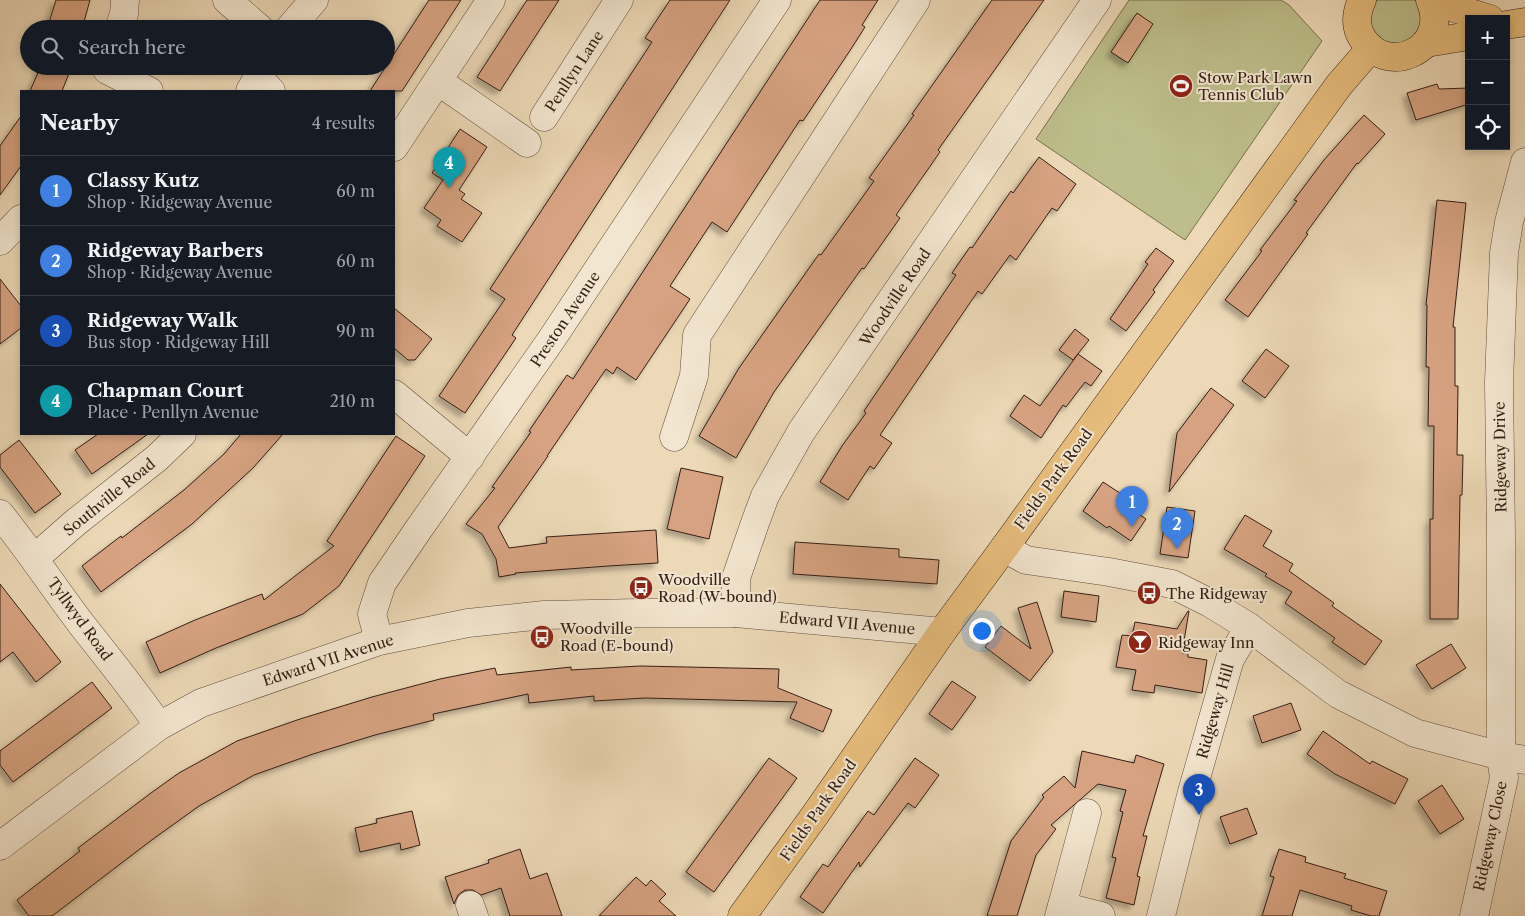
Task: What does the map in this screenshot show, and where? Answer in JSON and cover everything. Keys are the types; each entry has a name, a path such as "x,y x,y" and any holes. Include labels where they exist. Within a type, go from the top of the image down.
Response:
{"main road":[{"path":"1360,0 1357,19 1359,31 1364,42 1386,56 1399,58 1412,54 1424,46 1432,35 1435,22 1434,9 1430,0"},
{"path":"1436,0 1454,8 1479,15"},
{"path":"1426,43 1465,37"},
{"name":"Fields Park Road","path":"742,916 815,815 942,632 1339,85 1371,48"}],"street":[{"path":"122,20 125,0"},
{"path":"227,0 250,20"},
{"path":"297,20 314,0"},
{"path":"395,146 491,0"},
{"name":"Penllyn Lane","path":"544,117 619,0"},
{"name":"Preston Avenue","path":"379,641 372,614 382,583 551,340 777,0"},
{"path":"674,438 694,376 697,335 916,0"},
{"name":"Woodville Road","path":"736,613 736,578 755,523 766,496 801,432 1097,0"},
{"path":"104,76 146,90"},
{"path":"251,90 258,77 270,90"},
{"path":"438,81 527,143"},
{"name":"Ridgeway Drive","path":"1513,758 1501,537 1499,382 1504,253 1509,222 1525,162"},
{"path":"0,241 20,220"},
{"path":"395,395 470,457"},
{"name":"Southville Road","path":"35,558 76,522 157,458 181,435"},
{"name":"Tyllwyd Road","path":"0,514 35,558 81,623 159,726"},
{"path":"1004,548 1026,560 1109,572 1172,584 1210,603 1249,627 1338,694 1415,733 1513,758"},
{"name":"Edward VII Avenue","path":"0,846 159,726 201,702 379,641 468,624 544,615 639,613 736,613 942,632"},
{"name":"Ridgeway Hill","path":"1161,916 1192,792 1230,659 1249,627"},
{"name":"Ridgeway Close","path":"1474,916 1504,778 1513,758"},
{"path":"1086,812 1061,911 1101,916"}],"green space":[{"name":"Stow Park Lawn Tennis Club","path":"1129,0 1281,0 1289,5 1322,41 1185,240 1036,139"},
{"path":"1377,0 1415,0 1422,14 1416,39 1390,47 1370,30 1369,12"}],"building":[{"path":"56,0 90,0 84,20 50,20"},
{"path":"429,0 461,0 402,91 371,90 380,75 395,75 395,52"},
{"path":"527,0 559,0 500,91 477,77"},
{"path":"670,0 730,0 512,335 516,338 465,413 439,396 505,299 490,289 652,42 645,38"},
{"path":"820,0 878,0 862,25 865,27 851,49 803,121 800,120 727,232 712,222 670,286 690,299 636,380 617,367 613,374 606,369 498,527 509,548 547,543 546,537 656,530 658,563 515,573 499,577 496,559 482,534 466,524 495,488 492,487 531,432 529,431 567,375 573,379"},
{"path":"992,0 1044,0 938,150 940,152 896,215 900,218 774,392 736,458 699,436 739,368 819,254 821,255 874,181 869,178"},
{"path":"1137,13 1153,24 1128,63 1111,52"},
{"path":"37,75 68,75 62,90 30,90"},
{"path":"1437,84 1439,89 1465,88 1465,105 1416,120 1407,93"},
{"path":"1364,115 1385,134 1357,163 1248,317 1225,300 1262,251 1260,250 1297,201 1294,200 1324,160"},
{"path":"20,117 20,167 0,195 0,146"},
{"path":"460,129 487,147 459,190 465,194 461,199 482,213 462,242 437,226 441,220 424,208 443,180 432,173"},
{"path":"1039,157 1076,184 1057,211 1052,208 1016,260 1010,255 982,294 978,291 880,435 892,443 874,469 870,466 848,500 820,482 842,446 866,413 864,411 956,275 952,273 970,247 972,248 1011,191 1013,193"},
{"path":"1437,200 1466,203 1453,327 1455,327 1455,386 1458,386 1457,455 1463,455 1462,495 1460,495 1458,619 1430,619 1430,519 1433,519 1434,426 1428,426 1429,367 1426,367 1426,305"},
{"path":"1156,248 1174,261 1153,290 1155,292 1126,331 1110,319 1148,264 1145,262"},
{"path":"0,279 20,305 20,329 0,344"},
{"path":"395,309 432,339 415,360 408,360 395,349"},
{"path":"1075,329 1089,340 1073,360 1059,350"},
{"path":"1266,349 1289,366 1265,398 1242,381"},
{"path":"1078,354 1102,371 1091,386 1085,382 1066,407 1063,405 1041,438 1010,416 1024,395 1040,406"},
{"path":"1211,388 1234,405 1169,492 1177,433"},
{"path":"97,435 147,435 92,474 75,450"},
{"path":"240,435 282,435 253,468 192,524 101,592 82,566 184,490 224,454"},
{"path":"396,436 425,456 339,586 303,614 216,648 160,673 146,642 195,620 262,594 264,600 334,546 327,541"},
{"path":"19,440 61,494 35,513 0,467 0,455"},
{"path":"681,468 723,477 709,539 667,529"},
{"path":"1103,482 1129,499 1125,504 1146,519 1131,541 1109,526 1107,528 1083,511"},
{"path":"1167,507 1195,511 1188,558 1160,554"},
{"path":"1245,515 1272,531 1263,546 1293,564 1289,571 1334,603 1332,606 1382,641 1365,665 1332,642 1335,638 1285,603 1292,592 1265,576 1267,574 1224,549"},
{"path":"795,542 899,549 899,557 939,560 937,584 793,574"},
{"path":"0,584 61,662 36,682 13,652 0,662"},
{"path":"1064,591 1099,596 1096,622 1061,617"},
{"path":"1037,602 1053,652 1030,681 985,647 1001,626 1031,649 1018,608"},
{"path":"1188,611 1182,653 1188,654 1188,657 1207,660 1202,693 1155,685 1154,693 1132,690 1136,670 1116,667 1122,635 1132,636 1135,622 1177,629"},
{"path":"1451,644 1466,668 1432,689 1416,665"},
{"path":"640,666 779,669 778,688 832,710 823,732 790,718 797,702 645,698 594,701 594,696 529,703 528,694 433,714 434,720 375,735 254,775 199,806 52,916 29,916 17,900 80,851 78,848 151,793 179,773 237,741 372,697 440,679 495,668 497,675 571,667 571,670"},
{"path":"952,681 976,697 952,730 929,714"},
{"path":"92,682 112,708 13,782 0,765 0,751"},
{"path":"1291,703 1301,730 1262,743 1253,716"},
{"path":"1323,731 1370,764 1372,761 1408,779 1395,804 1335,774 1307,754"},
{"path":"1082,751 1134,763 1136,755 1164,764 1143,836 1147,836 1137,876 1140,877 1134,905 1106,898 1116,858 1112,857 1123,812 1120,811 1126,790 1098,784 1051,825 1056,829 1036,855 1017,916 987,916 1011,841 1044,797 1042,795 1064,776 1075,788"},
{"path":"769,758 797,778 714,892 686,872"},
{"path":"915,758 939,775 915,808 908,803 860,867 859,862 823,913 800,897 823,864 828,867 868,811 874,815"},
{"path":"1442,785 1464,819 1440,834 1418,801"},
{"path":"1247,808 1257,834 1230,844 1220,817"},
{"path":"412,811 420,845 401,850 400,843 360,852 355,828 377,823 376,819"},
{"path":"520,849 530,879 547,873 562,916 510,916 501,888 481,895 473,890 465,890 458,895 454,904 445,877 489,863 488,860"},
{"path":"1279,849 1306,857 1305,862 1346,874 1344,878 1387,891 1379,916 1371,916 1351,910 1352,906 1300,890 1292,916 1262,916 1274,877 1270,876"},
{"path":"636,877 646,886 651,880 666,894 659,901 676,916 599,916"}],"place":[{"name":"Stow Park Lawn Tennis Club","path":"1181,86"},
{"name":"Chapman Court","path":"449,188"},
{"name":"Classy Kutz","path":"1132,527"},
{"name":"Ridgeway Barbers","path":"1177,549"},
{"name":"Woodville Road (W-bound)","path":"641,588"},
{"name":"The Ridgeway","path":"1149,593"},
{"name":"Woodville Road (E-bound)","path":"542,637"},
{"name":"Ridgeway Inn","path":"1140,642"},
{"name":"Ridgeway Walk","path":"1199,815"}]}
